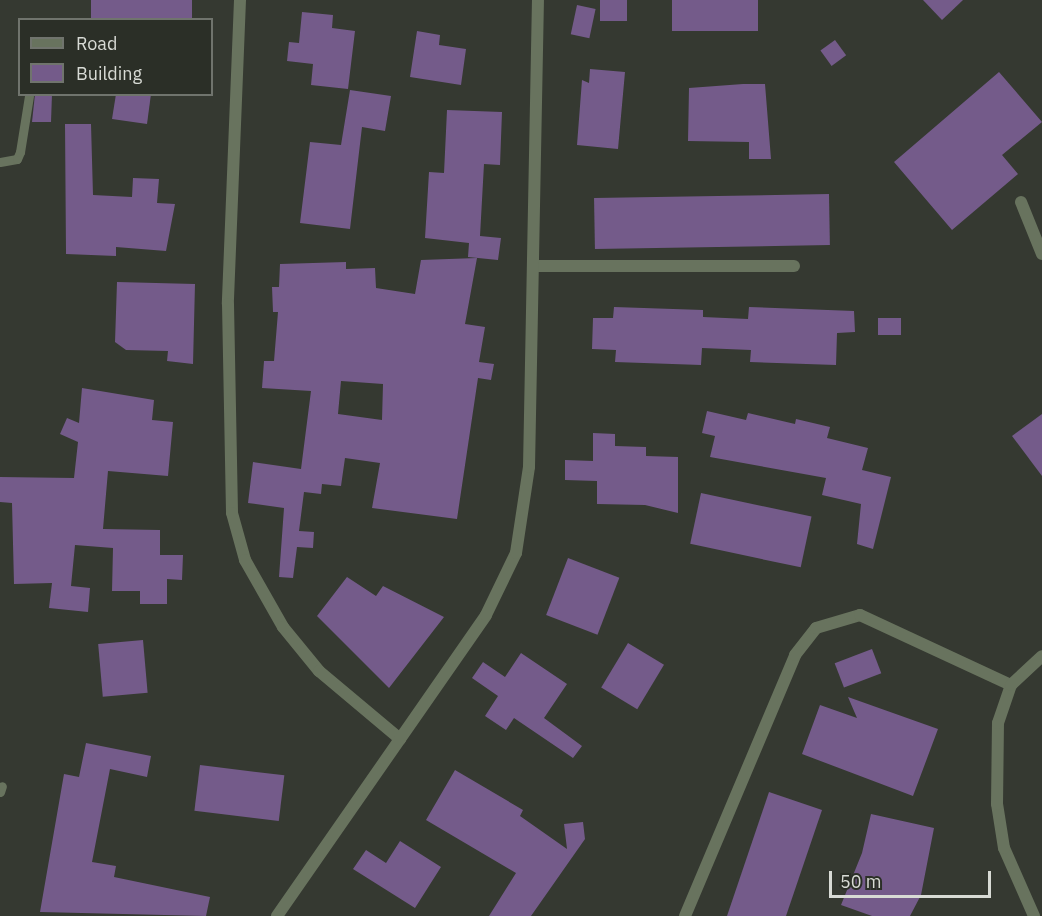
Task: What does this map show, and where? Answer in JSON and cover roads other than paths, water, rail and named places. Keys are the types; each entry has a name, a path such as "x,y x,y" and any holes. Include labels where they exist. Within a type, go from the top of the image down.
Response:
{"street":[{"path":"240,0 228,304 232,513 245,561 283,627 319,671 400,739"},
{"path":"277,916 486,615 516,553 529,466 538,0"},
{"path":"1020,202 1042,254"},
{"path":"533,266 794,266"},
{"path":"684,916 795,655 816,628 860,615 1011,684"},
{"path":"1034,916 1004,848 997,804 998,723 1011,684 1042,656"}],"lane":[{"path":"0,162 16,159 20,152 28,96"}]}
